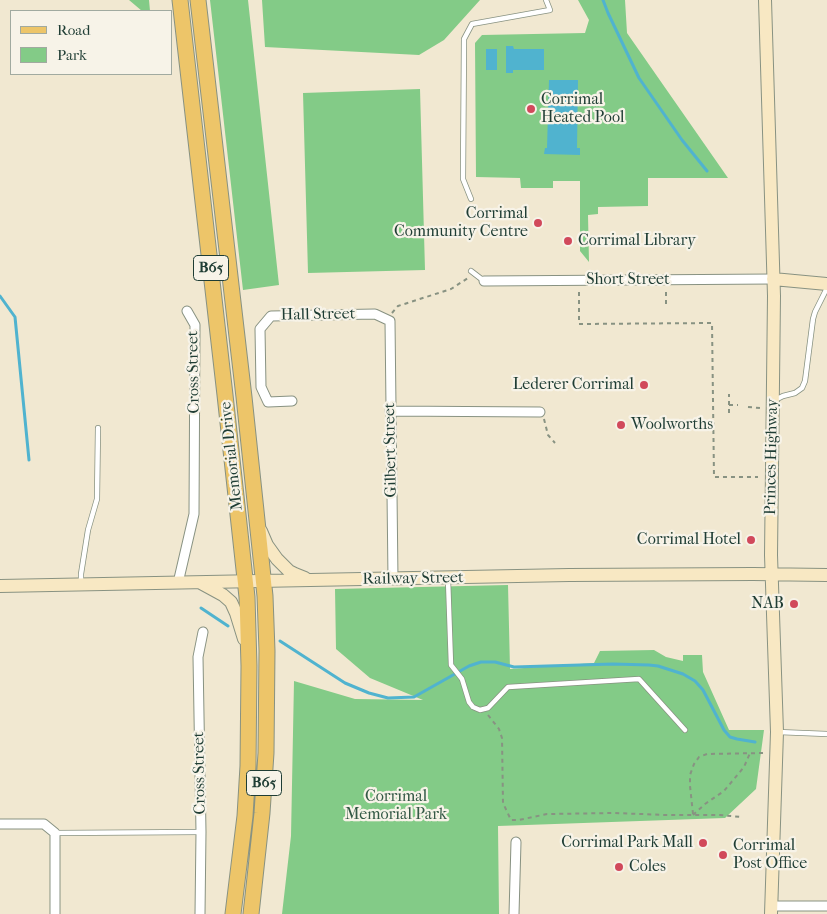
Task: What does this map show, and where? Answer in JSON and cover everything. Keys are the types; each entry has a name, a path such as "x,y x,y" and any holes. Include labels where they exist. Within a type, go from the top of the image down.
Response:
{"main road":[{"name":"Memorial Drive","path":"180,0 246,581 249,666 248,766 245,816 233,914"},
{"name":"Memorial Drive","path":"198,0 264,581 267,651 266,753 262,813 251,914"},
{"name":"Princes Highway","path":"765,0 773,279 772,574 777,732 771,910"},
{"path":"773,279 827,284"},
{"path":"258,521 267,545 276,560 294,574 315,580"},
{"name":"Railway Street","path":"0,586 636,574 827,575"},
{"path":"198,582 231,602 240,624 249,666"}],"street":[{"name":"Short Street","path":"484,281 773,279"},
{"name":"Cross Street","path":"178,583 194,514 195,325 187,311"},
{"name":"Hall Street","path":"292,401 268,402 261,386 260,329 271,316 375,314 388,320"},
{"name":"Gilbert Street","path":"388,320 393,579"},
{"path":"390,411 540,412"},
{"name":"Cross Street","path":"200,914 201,832 198,657 203,632"},
{"path":"0,824 44,824 55,833 55,914"},
{"path":"514,914 516,842"},
{"path":"771,910 827,906"}],"lane":[{"path":"470,199 463,179 464,39 472,24 550,10 546,0"},
{"path":"472,272 484,281"},
{"path":"773,402 802,388 805,381 813,319 827,288"},
{"path":"81,585 88,530 97,499 98,428"},
{"path":"448,578 451,665 462,679 469,702 473,706 480,710 488,708 508,687 639,679 685,730"},
{"path":"777,732 827,734"},
{"path":"55,833 201,832"}],"path":[{"path":"388,320 398,306 451,290 472,272"},
{"path":"579,292 579,324 712,323 714,477 758,477"},
{"path":"666,292 666,307"},
{"path":"729,413 730,394"},
{"path":"729,405 738,405"},
{"path":"748,408 760,408"},
{"path":"540,412 545,421 548,435 556,443"},
{"path":"483,710 499,729 502,738 503,803 511,820 547,814 616,813 741,816"},
{"path":"693,815 724,791 744,767 750,752"},
{"path":"693,815 690,775 699,757 707,754 764,753"}],"green space":[{"path":"129,0 149,0 150,10 141,10"},
{"path":"210,0 248,0 279,285 243,290"},
{"path":"262,0 480,0 444,40 419,55 265,47"},
{"path":"578,0 625,0 627,33 728,178 648,178 648,206 598,207 598,214 588,215 589,262 580,251 580,181 553,181 553,188 521,188 520,178 476,177 475,43 482,35 585,33 589,20"},
{"path":"420,89 425,270 308,273 303,93"},
{"name":"Corrimal Memorial Park","path":"508,585 510,669 594,663 600,651 654,650 666,657 683,661 683,655 702,655 703,672 729,730 764,730 756,789 725,818 498,826 499,914 282,914 291,836 294,681 355,699 423,700 370,678 336,649 335,589"}],"water":[{"path":"506,46 513,46 514,49 544,49 544,70 513,70 513,73 506,73"},
{"path":"486,49 497,49 497,70 486,70"},
{"path":"549,80 578,80 577,148 580,148 580,155 544,154 545,148 547,148"}],"waterway":[{"path":"603,0 639,78 682,140 707,171"},
{"path":"0,296 15,317 29,460"},
{"path":"201,608 228,626"},
{"path":"280,641 345,683 369,693 388,698 414,697 469,666 481,662 495,662 514,667 613,664 658,666 683,674 695,681 703,690 724,730 730,737 755,742"}],"place":[{"name":"Corrimal Heated Pool","path":"531,109"},
{"name":"Corrimal Community Centre","path":"538,223"},
{"name":"Corrimal Library","path":"568,241"},
{"name":"Lederer Corrimal","path":"644,385"},
{"name":"Woolworths","path":"621,425"},
{"name":"Corrimal Hotel","path":"751,540"},
{"name":"NAB","path":"794,604"},
{"name":"Corrimal Park Mall","path":"703,843"},
{"name":"Corrimal Post Office","path":"723,855"},
{"name":"Coles","path":"619,867"}]}
